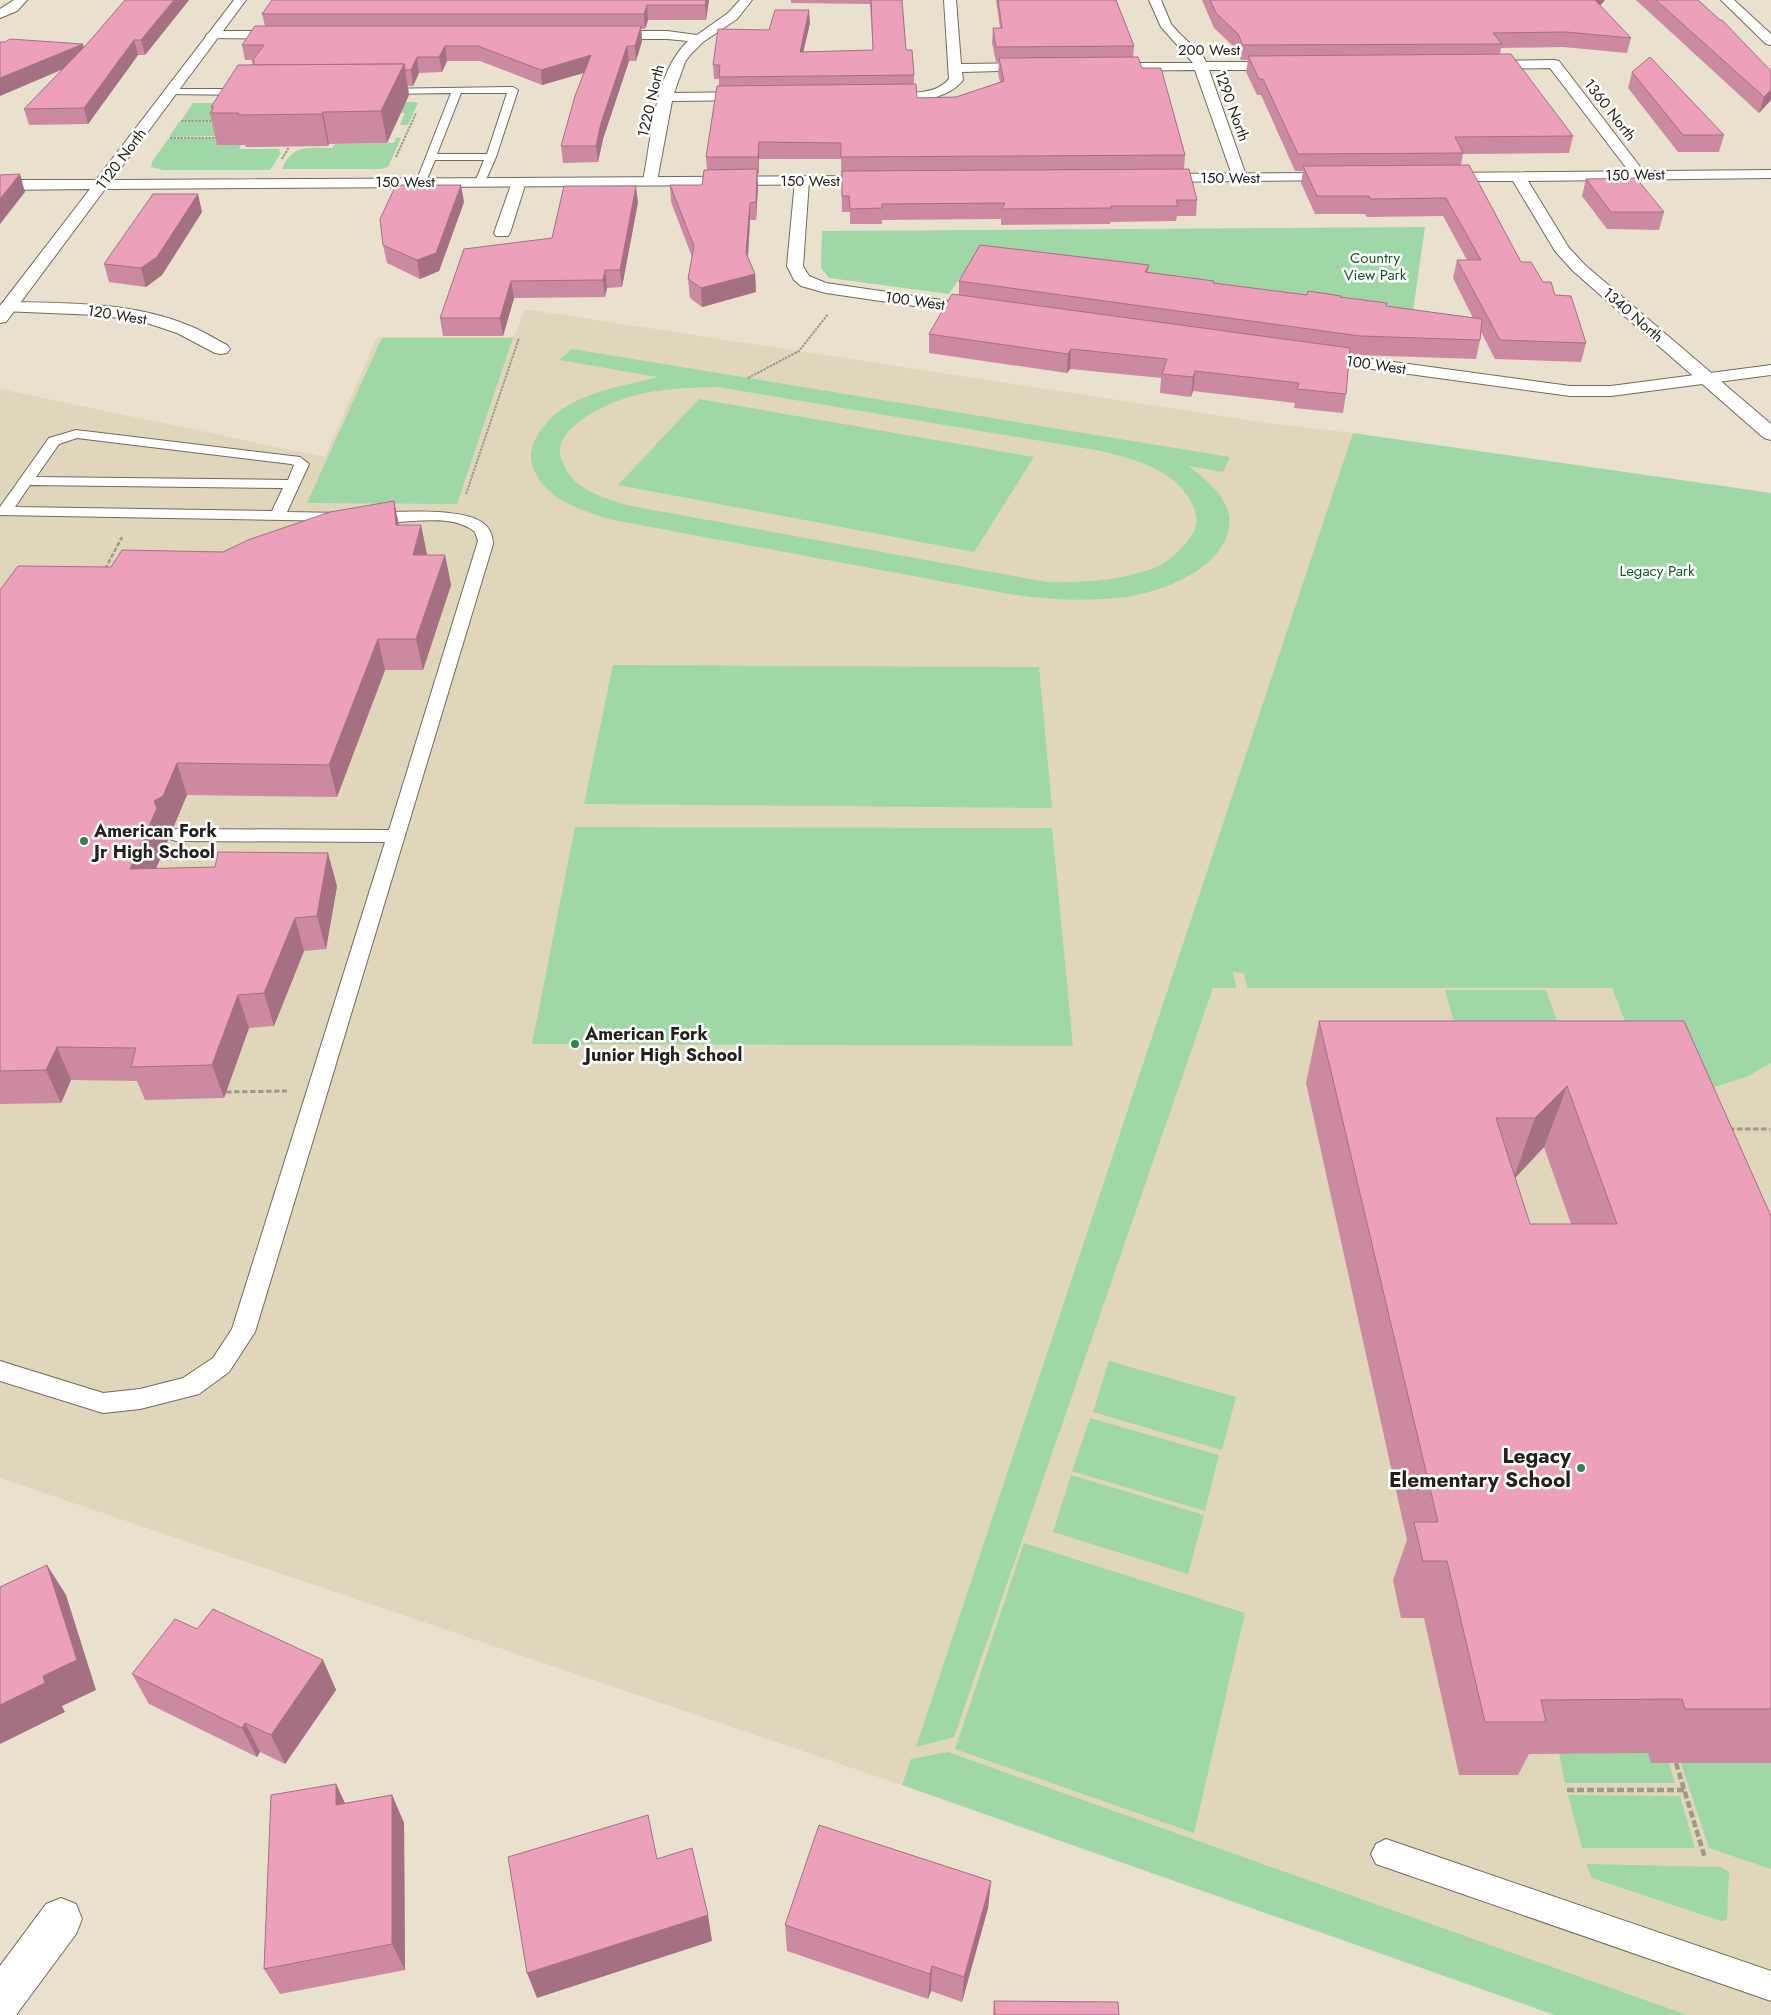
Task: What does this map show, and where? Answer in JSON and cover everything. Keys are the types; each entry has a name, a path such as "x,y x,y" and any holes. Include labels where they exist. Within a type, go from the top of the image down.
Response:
{"street":[{"path":"0,14 13,8 21,0"},
{"name":"1120 North","path":"4,313 240,0"},
{"name":"1220 North","path":"650,181 667,96 677,61 686,50 734,16 746,0"},
{"path":"865,96 914,95 943,91 952,86 956,80 950,0"},
{"name":"1290 North","path":"1155,0 1165,24 1173,35 1198,59 1240,178"},
{"path":"1727,0 1771,41"},
{"path":"212,35 299,35"},
{"path":"588,35 667,35 701,39"},
{"name":"1360 North","path":"1466,65 1554,64 1639,175"},
{"name":"200 West","path":"1091,67 1298,66"},
{"path":"955,68 1052,67"},
{"path":"667,96 767,96"},
{"name":"150 West","path":"1424,177 1771,174"},
{"name":"150 West","path":"1141,178 1356,177"},
{"name":"1340 North","path":"1518,177 1563,251 1603,290 1771,434"},
{"name":"150 West","path":"0,185 892,180"},
{"name":"100 West","path":"802,181 795,266 798,277 809,284 842,291 1000,313"},
{"path":"502,233 518,182"},
{"name":"120 West","path":"4,313 68,307 127,315 182,329 220,349"},
{"name":"100 West","path":"1296,354 1570,391 1611,390 1771,370"},
{"path":"0,2002 60,1919"}],"lane":[{"path":"368,91 513,90 491,157 480,182"},
{"path":"420,182 432,157 457,91"},
{"path":"170,92 259,92"},
{"path":"432,157 491,157"},
{"path":"4,515 54,441 76,434 296,460 302,464 276,517"},
{"path":"26,481 292,484"},
{"path":"0,1371 103,1403 140,1399 190,1388 221,1365 243,1332 486,544 486,535 476,525 459,519 276,517 236,514 4,515"},
{"path":"176,835 396,836"},
{"path":"1386,1854 1771,1986"}],"path":[{"path":"395,158 418,109"},
{"path":"178,121 215,121"},
{"path":"166,138 219,138"},
{"path":"748,378 799,350 833,307"},
{"path":"465,497 519,338"},
{"path":"102,574 124,534"},
{"path":"226,1092 292,1091"},
{"path":"1722,1129 1770,1129"},
{"path":"1676,1763 1705,1858"},
{"path":"1567,1790 1684,1790"}],"shaded area":[{"name":"American Fork Junior High School","path":"525,309 1268,423 1353,433 1295,609 1771,683 1771,2015 1555,2015 902,1785 0,1478 0,389 325,457 377,337 514,337"}],"green space":[{"path":"369,102 418,103 408,125 400,125 405,113 360,113"},
{"path":"193,103 304,103 229,120 181,121"},
{"path":"179,122 225,122 216,136 169,137"},
{"path":"396,137 401,138 388,167 381,169 282,169 291,155 302,149 332,148 335,144 394,143"},
{"path":"168,139 222,139 218,145 241,145 239,149 280,149 281,153 270,170 163,170 151,167 152,162"},
{"name":"Country View Park","path":"1425,227 1413,312 976,254 949,294 829,278 821,268 822,231"},
{"path":"382,338 513,338 457,504 307,503"},
{"path":"572,349 1230,457 1223,472 1189,466 1213,487 1223,500 1229,515 1229,526 1225,541 1216,555 1204,566 1173,584 1125,597 1080,600 1049,599 1004,593 608,519 574,507 545,487 538,478 532,463 531,452 533,445 538,434 549,421 558,412 570,405 594,394 658,377 559,360","holes":["717,387 1101,451 1142,463 1178,484 1194,508 1196,517 1194,530 1180,550 1166,562 1156,567 1112,579 1059,582 1046,582 626,505 596,494 577,483 567,471 560,454 561,444 574,426 607,405 648,392"]},
{"path":"699,399 1034,457 974,552 618,485"},
{"name":"Legacy Park","path":"1353,433 1771,493 1771,1063 1748,1076 1715,1087 1640,1058 1612,988 1247,988 1244,973 1233,972 1236,988 1213,988 954,1737 916,1747"},
{"path":"613,665 1039,667 1052,808 584,804"},
{"path":"575,827 1052,828 1073,1046 532,1044"},
{"path":"1445,990 1546,990 1564,1040 1459,1040"},
{"path":"1109,1361 1236,1397 1222,1450 1093,1412"},
{"path":"1090,1418 1219,1455 1205,1511 1072,1471"},
{"path":"1071,1475 1204,1515 1188,1574 1053,1532"},
{"path":"1024,1543 1245,1613 1194,1833 955,1749"},
{"path":"948,1752 1687,2015 1555,2015 902,1785 911,1759"},
{"path":"1559,1753 1648,1753 1651,1763 1669,1763 1675,1783 1565,1783"},
{"path":"1681,1763 1771,1763 1771,1869 1709,1848"},
{"path":"1568,1795 1680,1796 1695,1848 1582,1848"},
{"path":"1586,1864 1721,1867 1729,1872 1727,1918 1725,1921 1721,1921 1592,1878"}],"building":[{"path":"125,0 174,0 141,40 134,40 84,108 24,109 87,44"},
{"path":"272,0 706,0 705,5 647,5 644,14 262,14"},
{"path":"871,0 902,0 906,50 912,50 914,75 719,77 720,65 713,65 718,29 769,30 775,10 809,10 800,52 873,50"},
{"path":"998,0 1116,0 1134,46 996,47 993,28 1002,28"},
{"path":"1210,0 1595,0 1631,38 1566,32 1493,33 1502,44 1243,45 1238,34 1216,13"},
{"path":"1656,0 1698,0 1722,20 1771,71 1771,90 1764,97"},
{"path":"255,26 641,26 635,46 627,46 601,123 596,146 561,146 575,96 591,55 541,70 478,46 445,46 439,57 417,57 411,70 405,70 404,64 252,65 255,61 252,61 264,45 242,45"},
{"path":"10,39 83,44 0,78 0,42"},
{"path":"1511,54 1573,136 1455,137 1463,153 1298,154 1263,79 1259,79 1248,56"},
{"path":"1138,57 1142,68 1161,68 1185,155 841,157 841,143 759,142 758,157 706,157 717,86 916,84 917,98 956,97 1004,81 999,58"},
{"path":"1650,57 1724,135 1683,135 1632,72"},
{"path":"404,64 381,111 238,115 239,113 210,113 214,107 211,107 238,65"},
{"path":"1469,165 1521,262 1531,262 1543,282 1551,282 1555,295 1571,296 1586,343 1500,340 1457,260 1481,260 1446,198 1370,199 1369,196 1317,196 1303,166"},
{"path":"757,169 756,202 750,203 746,253 755,274 701,288 688,279 694,246 670,185 702,185 704,170"},
{"path":"1189,169 1197,200 1176,200 1178,206 1002,209 1005,203 882,204 882,208 850,209 849,196 842,196 842,171"},
{"path":"20,174 0,199 0,175"},
{"path":"1636,178 1664,212 1611,212 1586,179"},
{"path":"396,185 461,185 436,253 417,260 383,245 380,219"},
{"path":"564,186 636,186 620,270 605,270 603,280 511,281 500,318 440,318 464,249 552,238"},
{"path":"153,194 198,194 157,257 141,268 104,264"},
{"path":"980,245 1149,265 1145,272 1307,295 1308,291 1387,303 1386,306 1482,319 1480,340 1360,336 959,281"},
{"path":"952,294 1350,348 1346,394 1297,389 1299,383 1195,371 1193,377 1162,374 1167,359 1071,349 1068,354 929,334"},
{"name":"American Fork Jr High School","path":"394,501 396,525 421,525 413,555 445,555 416,639 378,639 329,765 177,763 163,796 154,801 157,808 130,869 215,867 218,852 328,853 317,916 295,918 264,993 238,995 212,1065 131,1067 136,1048 57,1047 46,1070 0,1071 0,590 18,566 111,567 122,550 223,552 248,540 330,512"},
{"name":"Legacy Elementary School","path":"1319,1021 1684,1021 1771,1216 1771,1709 1685,1709 1682,1699 1541,1700 1546,1722 1485,1722 1447,1561 1423,1561 1414,1522 1438,1522","holes":["1567,1086 1617,1224 1530,1224 1496,1118 1535,1118"]},
{"path":"47,1565 77,1660 43,1676 45,1683 0,1705 0,1587"},
{"path":"213,1609 323,1660 271,1735 245,1723 242,1728 132,1674 175,1619 197,1629"},
{"path":"336,1784 336,1805 392,1795 392,1944 264,1969 271,1795"},
{"path":"648,1815 657,1859 692,1848 708,1915 527,1973 508,1857"},
{"path":"819,1825 991,1881 964,1977 932,1966 930,1974 785,1925"},
{"path":"994,2001 1118,2002 1119,2015 995,2015"}],"place":[{"name":"American Fork Jr High School","path":"84,841"},
{"name":"American Fork Junior High School","path":"575,1044"},
{"name":"Legacy Elementary School","path":"1581,1468"}]}
